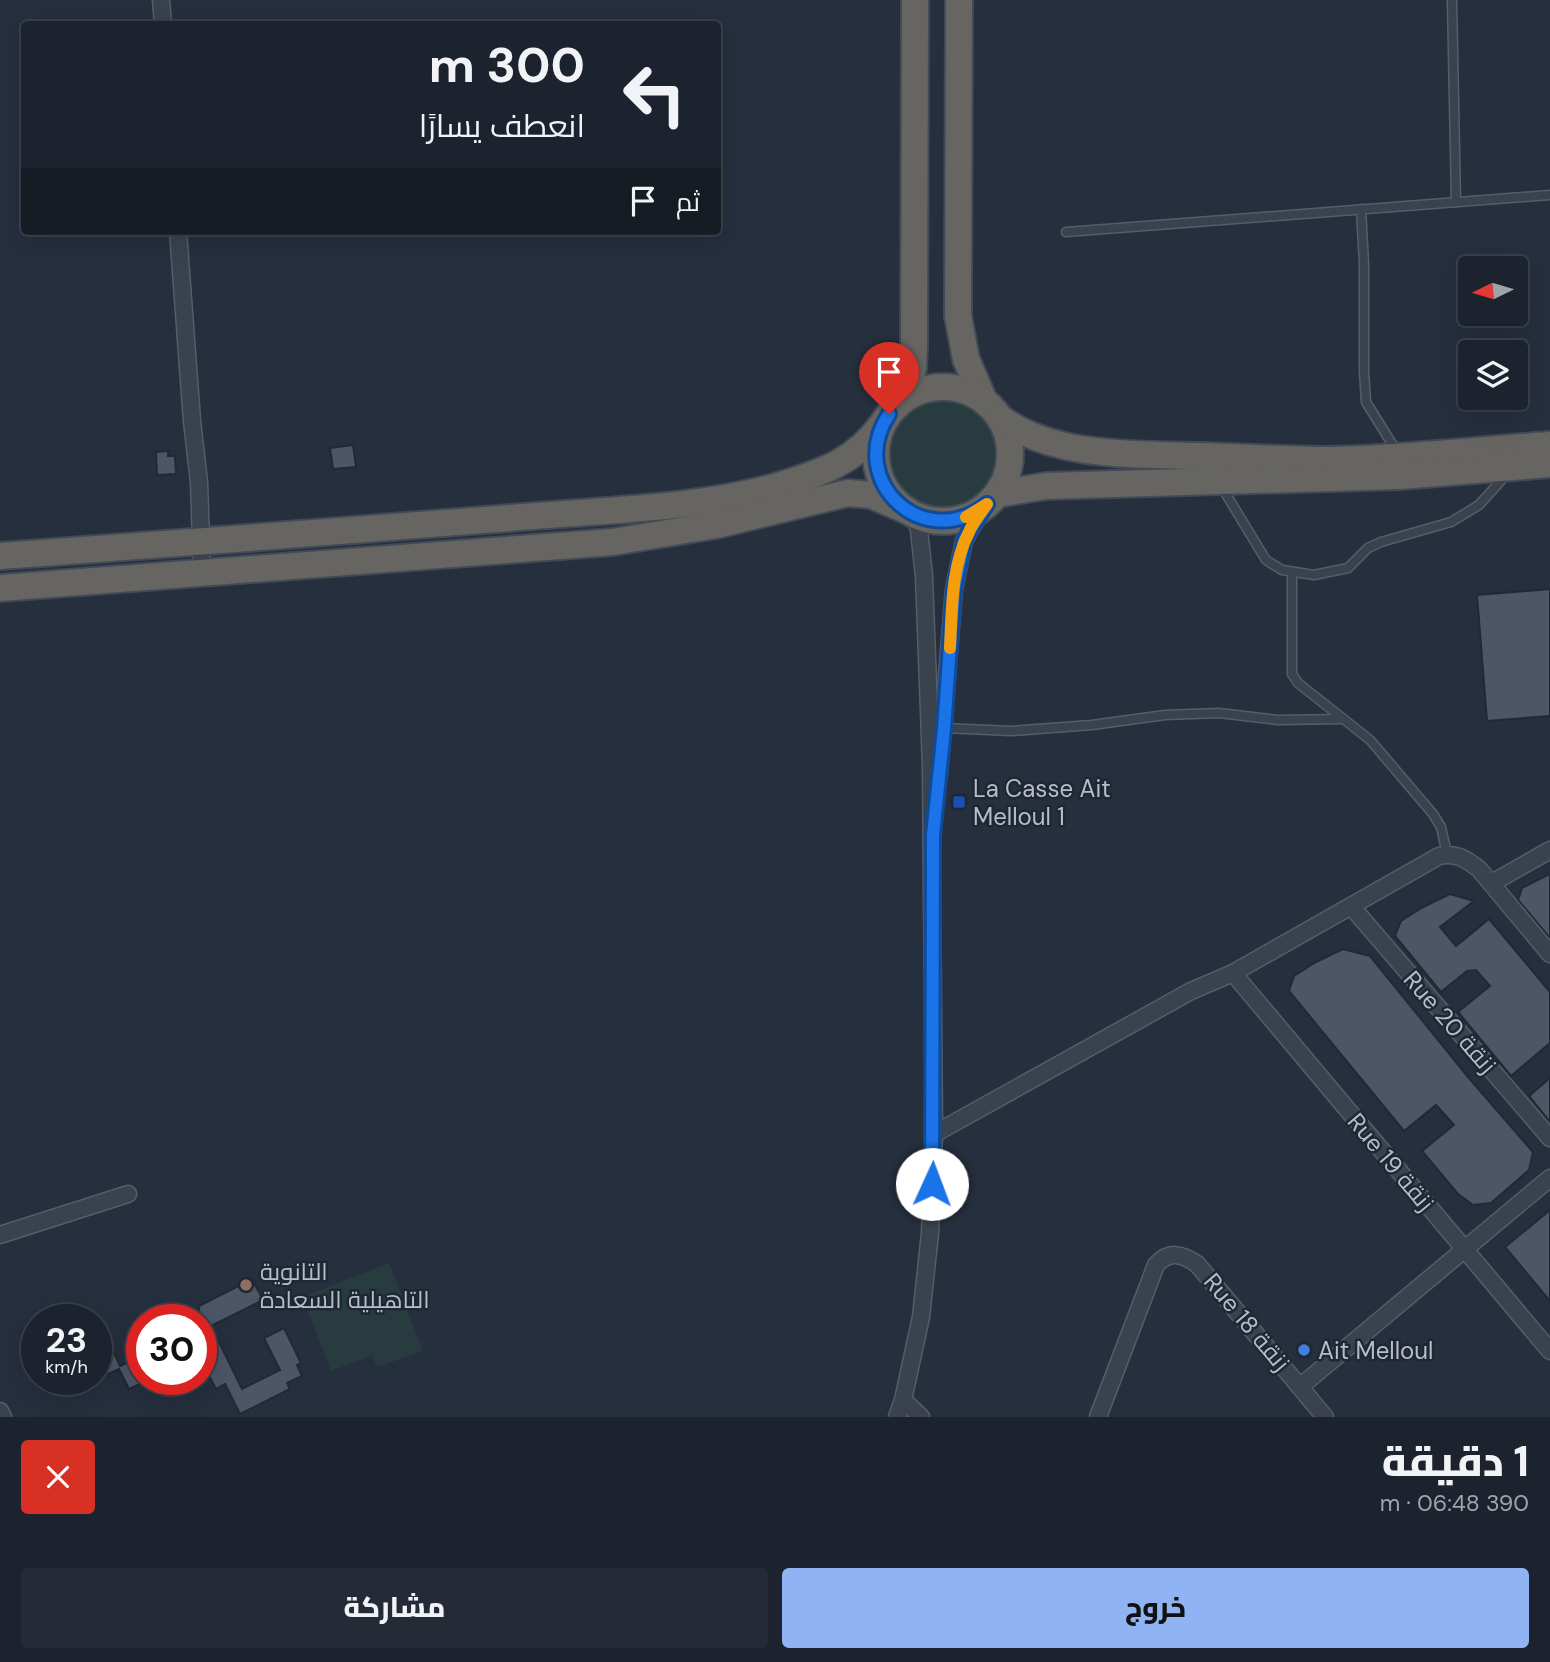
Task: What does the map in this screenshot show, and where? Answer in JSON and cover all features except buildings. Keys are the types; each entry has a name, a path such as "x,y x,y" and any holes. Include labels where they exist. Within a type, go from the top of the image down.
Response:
{"highway":[{"path":"0,556 619,509 740,495 777,486 841,463 868,444 902,400 913,368 915,0"},
{"path":"0,588 613,542 716,526 848,494 871,495 930,520 956,520 973,514 992,499 1005,478 1010,452 1007,434 966,359 958,316 959,0"},
{"path":"902,400 920,390 958,388 992,409 1022,433 1086,450 1328,460 1550,445"},
{"path":"884,422 876,451 878,471 886,489 910,512"},
{"path":"992,499 1046,486 1400,476 1550,464"}],"street":[{"path":"161,0 163,21"},
{"path":"178,235 199,482 202,572"},
{"path":"933,835 958,563 970,530 992,499"},
{"path":"897,1417 921,1317 930,1233 934,1134 933,835 924,576 919,530 910,512"},
{"path":"1492,883 1550,850"},
{"path":"934,1134 1191,991 1233,973 1431,858 1447,854 1466,858 1492,883 1550,954"},
{"name":"Rue 20 زنقة","path":"1351,906 1550,1138"},
{"name":"Rue 19 زنقة","path":"1233,973 1550,1351"},
{"path":"1301,1386 1550,1178"},
{"path":"0,1235 128,1195"},
{"name":"Rue 18 زنقة","path":"1098,1417 1156,1265 1164,1256 1176,1254 1197,1264 1325,1417"},
{"path":"903,1400 921,1417"},
{"path":"0,1411 3,1417"}],"lane":[{"path":"1452,0 1456,202"},
{"path":"1066,232 1550,195"},
{"path":"1360,209 1366,402 1399,455"},
{"path":"1218,480 1266,560 1282,570 1314,575 1348,568 1368,548 1381,542 1451,522 1479,505 1514,467"},
{"path":"1292,572 1292,674 1298,683 1370,740 1433,814 1441,827 1447,854"},
{"path":"944,729 1011,731 1092,725 1165,715 1219,713 1278,720 1343,719"}],"green space":[{"path":"943,395 976,405 992,421 1002,454 992,487 976,503 943,513 910,503 894,487 884,454 894,421 910,405"},
{"path":"389,1263 423,1351 377,1367 369,1349 371,1356 331,1371 302,1297"}],"slow traffic":[{"path":"950,648 958,563 964,541 987,504 966,517"}],"place":[{"name":"La Casse Ait Melloul 1","path":"959,802"},
{"name":"التانوية التاهيلية السعادة","path":"246,1285"},
{"name":"Ait Melloul","path":"1304,1350"}],"route":[{"path":"889,414 877,441 876,461 881,480 898,504 921,517 939,521 965,518 987,504 964,541 958,563 933,835 932,1184"}]}
